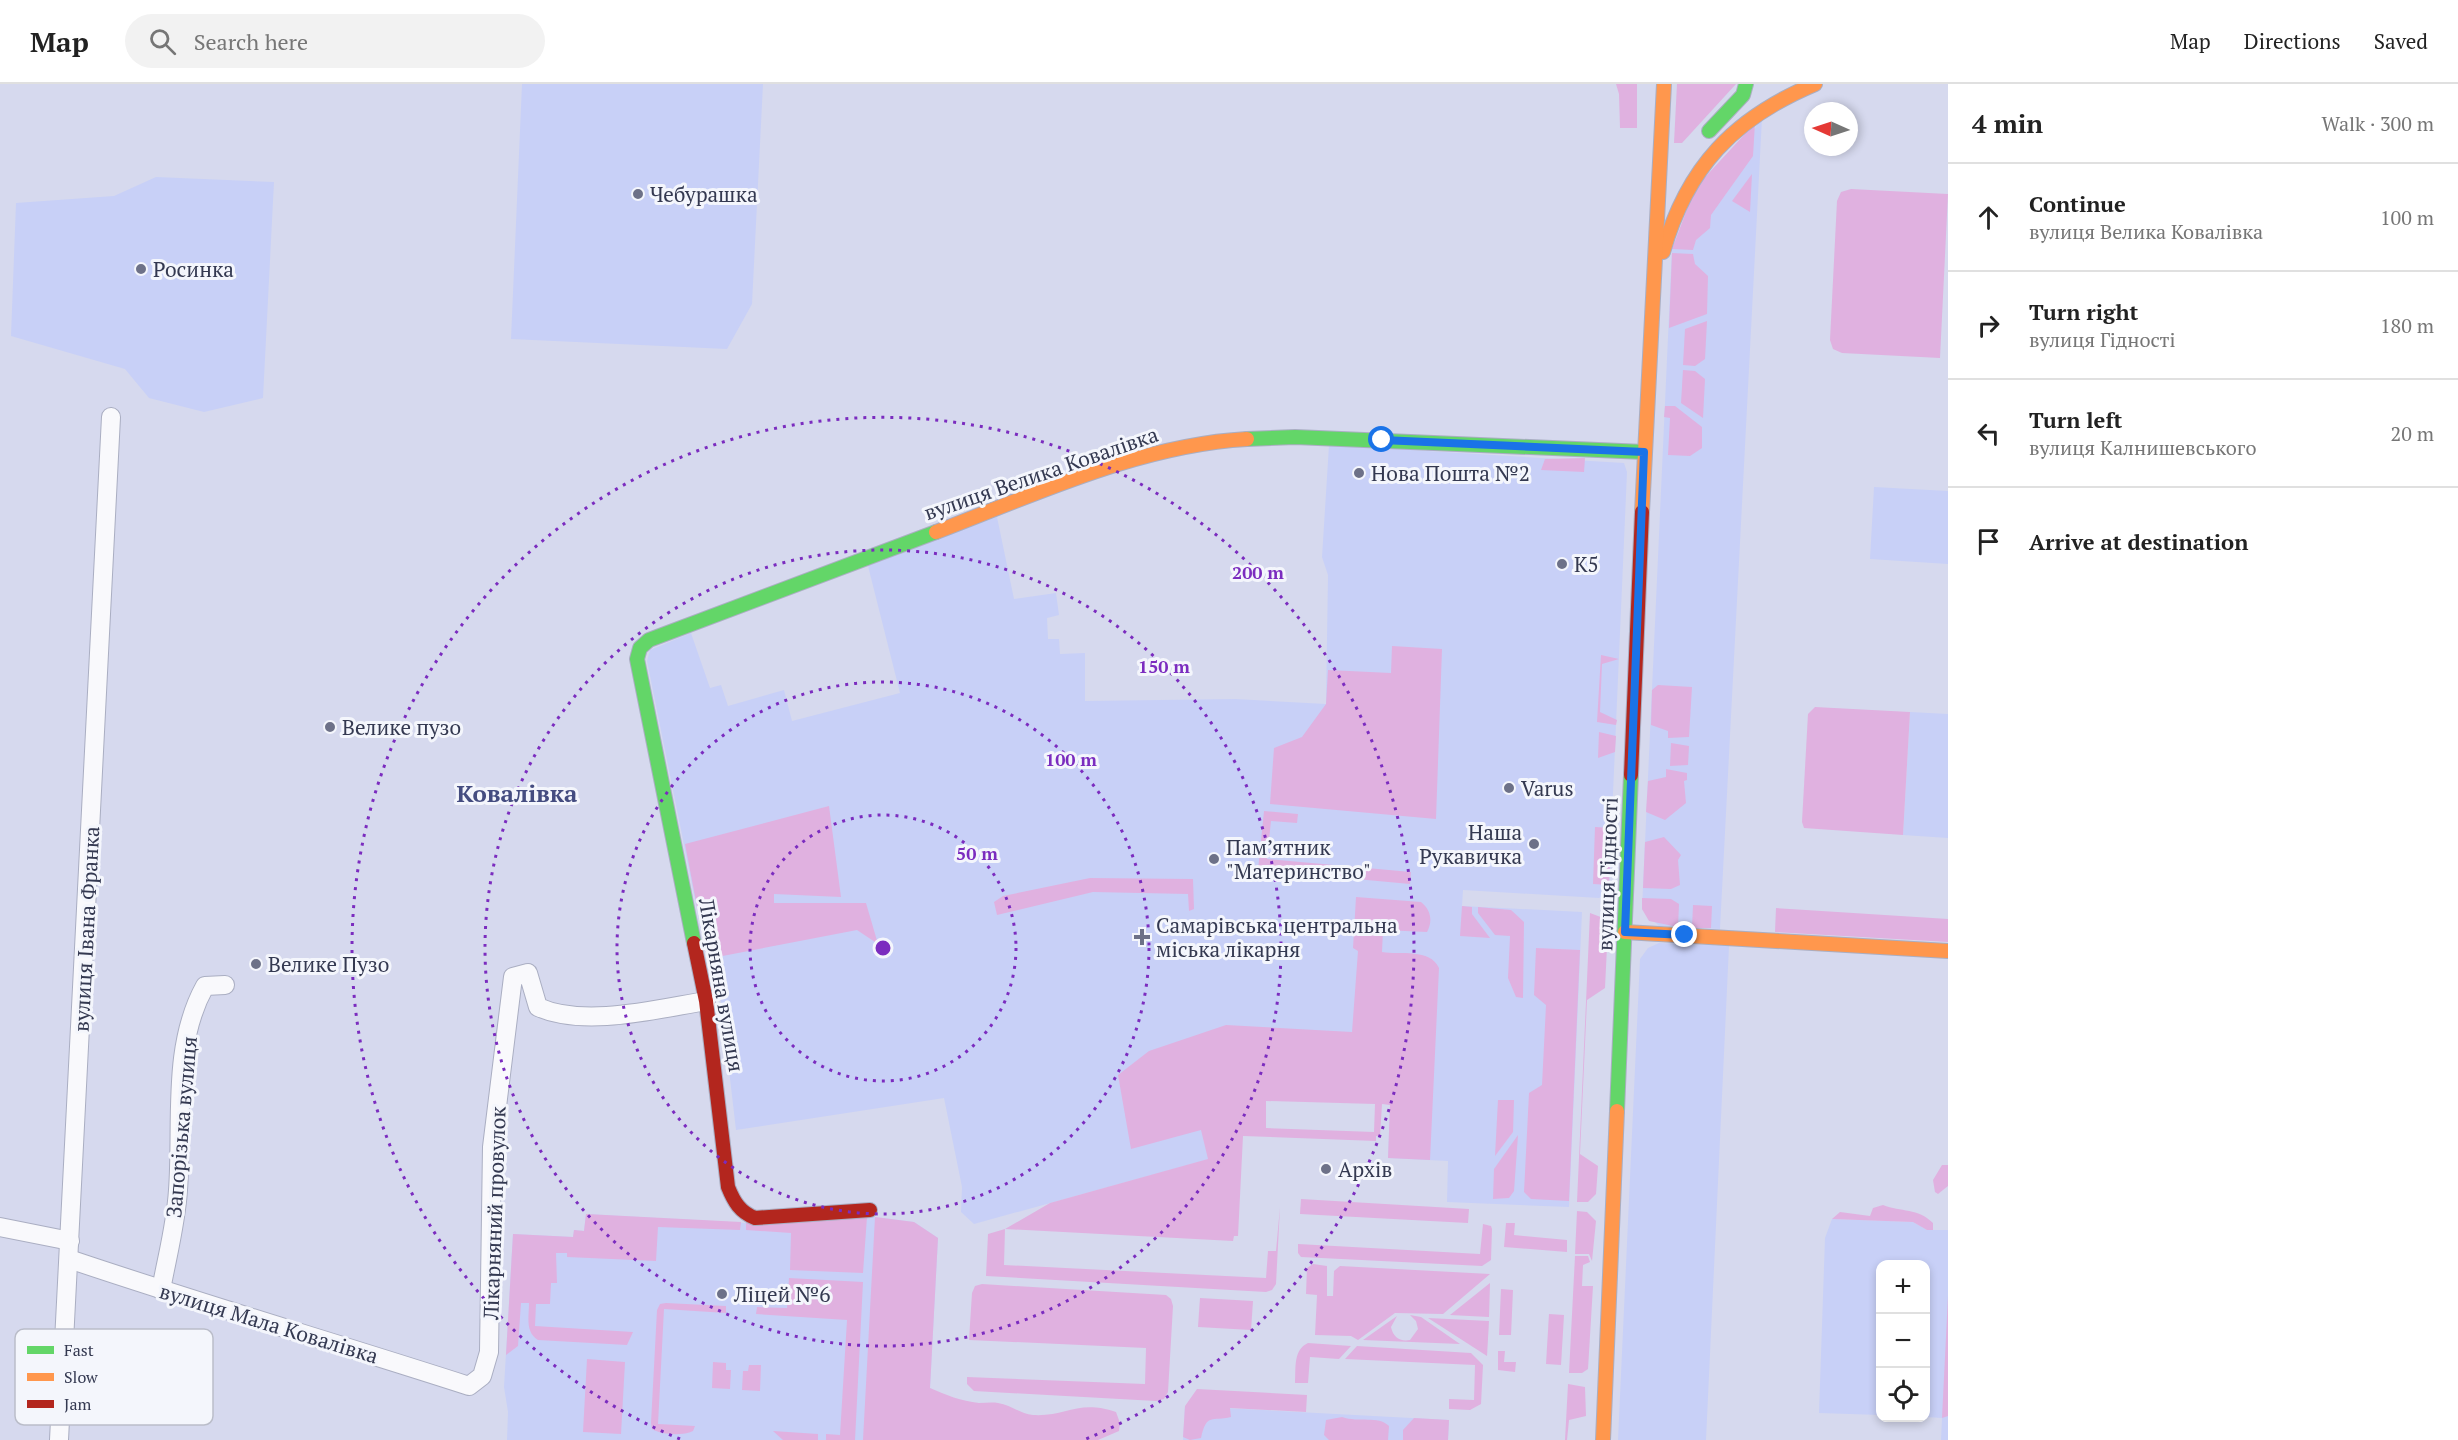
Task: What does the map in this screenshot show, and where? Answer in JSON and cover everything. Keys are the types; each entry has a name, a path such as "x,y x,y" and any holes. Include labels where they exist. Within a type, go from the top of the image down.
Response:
{"street":[{"name":"вулиця Гідності","path":"1649,84 1659,144"},
{"name":"вулиця Гідності","path":"1603,1440 1644,452 1664,84"},
{"path":"1697,145 1732,109 1743,95 1746,84"},
{"name":"вулиця Гідності","path":"1651,309 1665,244 1678,206 1696,171 1717,147 1748,120 1784,97 1815,84"},
{"name":"вулиця Гідності","path":"1651,309 1665,218 1677,181"},
{"name":"вулиця Івана Франка","path":"65,1329 111,417"},
{"name":"вулиця Велика Ковалівка","path":"649,640 1044,491 1130,461 1186,446 1248,438 1295,436 1644,452"},
{"name":"Лікарняна вулиця","path":"649,640 640,648 637,659 706,1001 728,1187 734,1203 743,1214 755,1218 870,1210"},
{"path":"1625,932 1948,951"},
{"name":"Лікарняний провулок","path":"469,1386 482,1376 489,1352 492,1148 507,1010 513,978 528,973 538,1007 553,1014 628,1013 706,1001"},
{"name":"Запорізька вулиця","path":"160,1290 178,1191 182,1062 193,1007 205,986 225,985"},
{"name":"вулиця Мала Ковалівка","path":"0,1227 70,1250 160,1290 252,1316 469,1386"},
{"name":"вулиця Івана Франка","path":"59,1440 60,1425"}],"shaded area":[{"name":"Чебурашка","path":"522,84 763,84 752,304 727,349 511,339"},
{"path":"1616,84 1637,84 1637,128 1620,128 1619,94"},
{"path":"1677,84 1736,84 1682,143 1674,143"},
{"path":"1762,118 1720,929 1659,926 1642,909 1672,249"},
{"path":"1755,123 1753,156 1711,215 1710,228 1696,240 1693,250 1672,249 1695,188"},
{"path":"1752,174 1750,212 1732,201"},
{"name":"Росинка","path":"156,177 274,182 263,398 204,412 149,398 125,369 11,336 16,203 114,196"},
{"path":"1851,189 1948,194 1940,358 1842,353 1833,349 1830,340 1837,201 1841,192"},
{"path":"1672,253 1693,254 1695,264 1708,276 1707,314 1669,328"},
{"path":"1707,321 1705,359 1695,366 1683,365 1685,329"},
{"path":"1683,370 1695,371 1705,379 1703,418 1681,403"},
{"path":"1665,406 1675,406 1702,427 1702,448 1690,456 1668,455 1670,418 1664,417"},
{"name":"Самарівська центральна міська лікарня","path":"1329,445 1624,463 1627,472 1607,893 1599,898 1463,890 1462,906 1582,912 1569,1207 1447,1202 1448,1161 1388,1158 1391,1081 1228,1072 1224,1155 974,1224 961,1212 962,1187 944,1098 736,1130 716,958 707,959 647,661 650,650 691,633 710,688 721,685 728,706 784,690 792,721 900,693 868,566 997,517 1014,599 1056,593 1059,615 1047,618 1048,639 1059,639 1060,654 1085,653 1085,701 1235,699 1326,704 1328,575 1322,557"},
{"path":"1585,458 1584,472 1541,470 1545,459"},
{"path":"1874,487 1948,491 1948,564 1870,559"},
{"path":"1392,646 1442,649 1436,819 1270,804 1274,748 1302,737 1326,704 1328,670 1391,673"},
{"path":"1601,655 1619,659 1602,664 1600,712 1617,720 1616,725 1597,722"},
{"path":"1658,685 1692,687 1689,737 1668,738 1668,731 1651,725 1652,690"},
{"path":"1815,707 1910,712 1903,835 1804,828 1802,822 1808,714"},
{"path":"1910,712 1948,714 1948,838 1903,835"},
{"path":"1599,732 1616,736 1615,752 1598,758"},
{"path":"1671,743 1689,746 1688,765 1670,766"},
{"path":"1666,769 1687,773 1687,780 1684,781 1686,803 1665,820 1646,812 1648,781 1666,777"},
{"path":"829,806 841,897 774,894 774,903 866,903 878,944 857,930 707,959 685,844"},
{"path":"1264,811 1298,814 1297,823 1271,821 1267,859 1411,872 1410,884 1258,870"},
{"path":"1595,827 1612,828 1609,885 1593,884"},
{"path":"1664,837 1681,855 1678,860 1680,885 1671,889 1643,888 1645,842"},
{"path":"1090,878 1193,879 1194,909 1189,911 1188,894 1093,892 997,915 994,902 1003,896"},
{"path":"1356,897 1421,902 1430,916 1427,932 1383,930 1382,952 1422,955 1429,957 1439,968 1430,1160 1388,1158 1390,1105 1382,1104 1380,1136 1376,1136 1376,1141 1243,1136 1238,1236 1234,1236 1233,1241 1005,1229 1050,1203 1208,1159 1201,1130 1131,1149 1118,1075 1149,1051 1226,1025 1352,1032 1358,951 1353,948","holes":["1266,1101 1375,1104 1374,1132 1266,1128"]},
{"path":"1642,898 1671,899 1679,904 1678,927 1649,921 1642,909"},
{"path":"1693,905 1712,906 1711,928 1692,928"},
{"path":"1462,906 1472,907 1472,914 1490,938 1460,936"},
{"path":"1478,907 1511,910 1524,922 1523,998 1516,997 1508,978 1510,936 1495,935 1478,913"},
{"path":"1776,908 1948,919 1948,942 1775,932"},
{"path":"1590,913 1606,919 1608,926 1605,988 1587,1000 1580,1154 1598,1166 1596,1194 1588,1202 1577,1202"},
{"path":"1659,943 1729,946 1706,1440 1618,1440 1640,959 1648,948"},
{"path":"1536,948 1580,950 1569,1201 1531,1199 1524,1192 1529,1093 1542,1085 1546,1005 1534,995"},
{"path":"1498,1100 1514,1100 1513,1132 1495,1156"},
{"path":"1518,1135 1514,1191 1509,1198 1493,1199 1494,1169"},
{"path":"1942,1165 1948,1165 1948,1186 1938,1194 1935,1192 1933,1180"},
{"path":"1301,1199 1469,1209 1468,1223 1300,1214"},
{"path":"1883,1205 1927,1218 1933,1223 1933,1230 1927,1230 1913,1222 1832,1219 1840,1212 1870,1216 1873,1208"},
{"path":"1280,1207 1276,1284 1272,1290 1266,1292 986,1276 988,1234 1005,1229 1004,1265 1266,1278 1268,1251 1276,1251"},
{"path":"1577,1211 1587,1212 1596,1221 1592,1261 1589,1254 1575,1254"},
{"name":"Ліцей №6","path":"586,1214 746,1223 875,1217 914,1222 938,1238 930,1388 970,1413 988,1440 507,1440 508,1412 504,1387 513,1234 573,1237 574,1230 584,1231"},
{"path":"586,1214 741,1222 740,1230 658,1227 656,1261 567,1257 567,1253 556,1253 557,1283 551,1283 550,1304 536,1304 535,1326 633,1332 627,1345 538,1340 529,1328 529,1303 521,1303 518,1346 506,1355 513,1234 573,1237 574,1230 584,1231"},
{"path":"867,1217 863,1273 790,1270 791,1233 746,1230 746,1223"},
{"path":"875,1217 914,1222 938,1238 930,1388 960,1399 979,1403 998,1403 1033,1415 1055,1414 1092,1407 1103,1408 1116,1412 1120,1423 1119,1431 1098,1440 863,1440"},
{"path":"1832,1219 1913,1222 1927,1230 1948,1230 1948,1440 1941,1440 1942,1418 1930,1417 1930,1260 1876,1260 1876,1415 1819,1413 1825,1238"},
{"path":"1506,1223 1515,1223 1514,1235 1567,1240 1567,1252 1504,1247"},
{"path":"1483,1224 1491,1226 1492,1229 1491,1260 1482,1266 1301,1257 1298,1253 1298,1244 1480,1254"},
{"path":"1575,1256 1588,1256 1590,1262 1583,1265 1582,1286 1593,1286 1588,1369 1582,1373 1569,1373"},
{"path":"1313,1264 1327,1266 1327,1296 1333,1296 1334,1271 1340,1266 1490,1274 1443,1314 1395,1313 1358,1340 1351,1336 1315,1335 1317,1295 1306,1294 1307,1268"},
{"path":"789,1278 863,1282 855,1440 826,1440 826,1434 840,1435 847,1320 756,1314 757,1307 787,1308"},
{"path":"1490,1283 1489,1317 1450,1315"},
{"path":"982,1284 1166,1295 1171,1299 1173,1306 1168,1392 1164,1399 1156,1401 974,1391 967,1384 967,1377 1145,1384 1146,1348 969,1340 972,1293 975,1286"},
{"path":"1501,1289 1513,1290 1511,1335 1499,1335"},
{"path":"1948,1296 1948,1416 1942,1418"},
{"path":"1200,1298 1253,1301 1251,1330 1198,1327"},
{"path":"660,1304 726,1306 726,1313 664,1309 658,1424 695,1426 693,1431 684,1434 667,1434 656,1431 652,1429 651,1423 657,1310"},
{"path":"1549,1314 1564,1315 1561,1365 1546,1364"},
{"path":"1410,1315 1421,1317 1460,1344 1363,1340 1397,1316 1391,1327 1393,1334 1400,1339 1410,1340 1418,1329 1416,1321"},
{"path":"1428,1318 1489,1321 1487,1356"},
{"path":"1308,1343 1351,1346 1339,1359 1310,1357 1308,1383 1295,1383 1298,1355 1303,1346"},
{"path":"1357,1346 1471,1353 1483,1365 1481,1404 1470,1410 1449,1409 1449,1399 1474,1400 1475,1365 1345,1359"},
{"path":"1498,1351 1505,1351 1504,1362 1516,1362 1515,1372 1498,1370"},
{"path":"587,1359 625,1362 621,1434 583,1432"},
{"path":"713,1362 726,1363 726,1370 731,1370 730,1389 712,1388"},
{"path":"749,1365 761,1365 760,1391 742,1390 743,1371 748,1371"},
{"path":"1568,1384 1585,1387 1586,1416 1569,1420 1567,1440 1565,1440"},
{"path":"1197,1389 1307,1395 1306,1412 1230,1408 1231,1417 1208,1421 1201,1438 1190,1440 1183,1437 1185,1406"},
{"path":"1185,1406 1449,1420 1448,1440 1183,1440"},
{"path":"1342,1417 1385,1423 1389,1426 1388,1440 1329,1440 1324,1435 1326,1420"},
{"path":"1414,1418 1449,1420 1448,1440 1403,1440 1403,1430"},
{"path":"773,1431 818,1434 818,1440 783,1440"}],"traffic: fast":[{"path":"1709,131 1743,95 1746,84"},
{"path":"1247,439 1295,437 1644,452"},
{"path":"694,943 637,659 640,648 649,640 936,532"},
{"path":"1617,1111 1631,775"}],"traffic: slow":[{"path":"1642,512 1664,84"},
{"path":"1663,252 1685,195 1700,170 1718,149 1760,113 1786,97 1815,84"},
{"path":"936,532 1050,487 1128,461 1207,443 1247,439"},
{"path":"1625,932 1948,951"},
{"path":"1603,1440 1617,1111"}],"traffic: jam":[{"path":"1631,775 1642,512"},
{"path":"694,943 706,1001 728,1187 735,1202 741,1210 755,1218 870,1210"}],"place":[{"name":"Чебурашка","path":"638,194"},
{"name":"Росинка","path":"141,269"},
{"name":"Нова Пошта №2","path":"1359,473"},
{"name":"К5","path":"1562,564"},
{"name":"Велике пузо","path":"330,727"},
{"name":"Varus","path":"1509,788"},
{"name":"Наша Рукавичка","path":"1534,844"},
{"name":"Пам’ятник \"Материнство\"","path":"1214,859"},
{"name":"Самарівська центральна міська лікарня","path":"1142,937"},
{"name":"Велике Пузо","path":"256,964"},
{"name":"Архів","path":"1326,1169"},
{"name":"Ліцей №6","path":"722,1294"}],"district":[{"name":"Ковалівка","path":"517,793"}],"route":[{"path":"1382,440 1644,452 1625,932 1685,935"}]}
